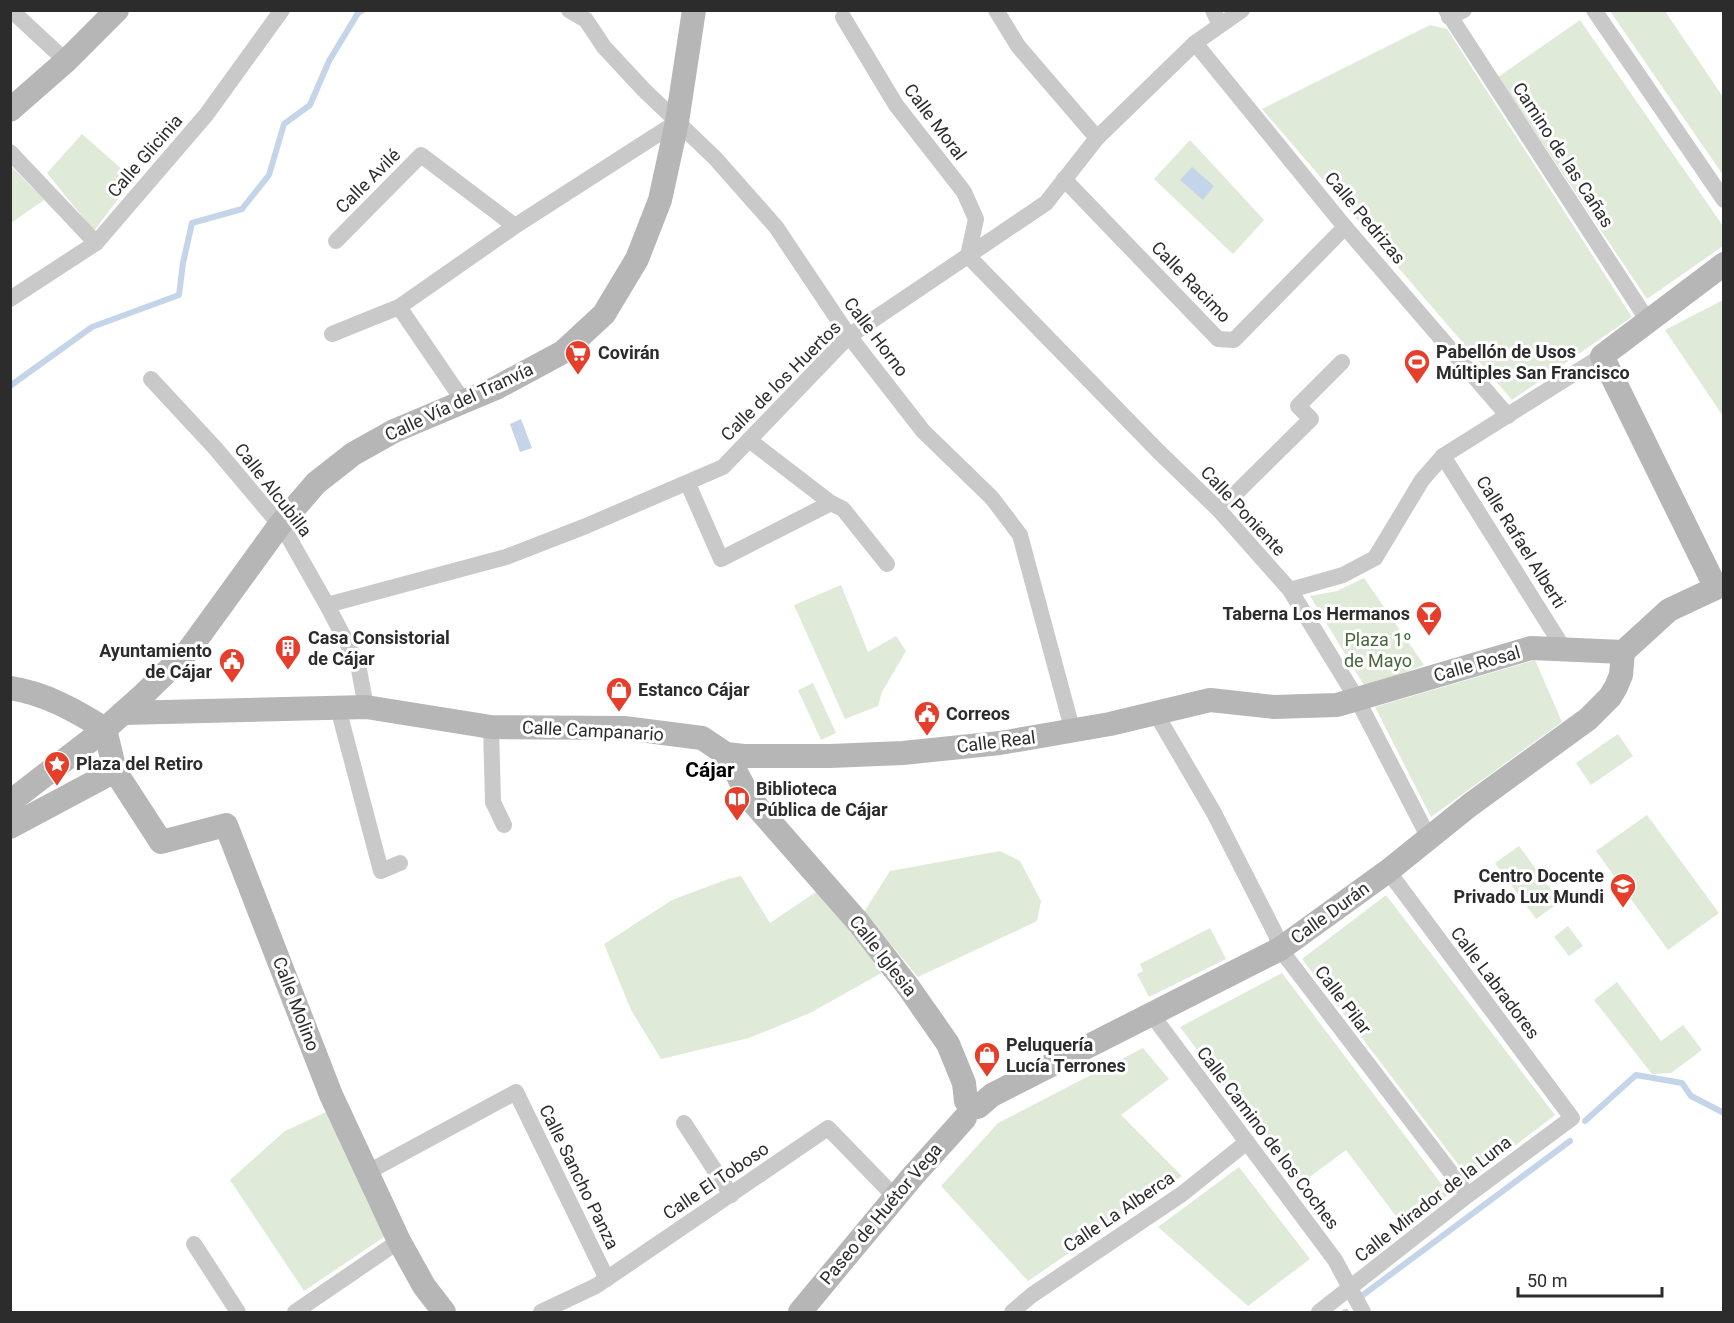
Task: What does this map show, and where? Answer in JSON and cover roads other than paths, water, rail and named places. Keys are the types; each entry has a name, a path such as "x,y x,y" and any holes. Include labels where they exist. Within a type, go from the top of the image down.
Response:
{"street":[{"path":"11,10 66,61"},
{"path":"10,110 66,61 117,10"},
{"name":"Calle Glicinia","path":"10,299 96,243 206,115 282,10"},
{"name":"Calle Horno","path":"569,10 586,20 604,47 715,158 776,227 849,336 923,430 992,498 1020,535 1073,732"},
{"name":"Calle Vía del Tranvía","path":"105,729 189,650 279,526 316,483 353,454 394,431 496,388 563,352 604,314 637,259 660,200 677,122 694,10"},
{"path":"996,10 1018,46 1097,138"},
{"name":"Calle de los Huertos","path":"327,605 506,557 688,484 723,467 849,336 1046,204 1097,138 1196,43 1217,18 1242,10"},
{"path":"1594,10 1724,200"},
{"name":"Camino de las Cañas","path":"1453,13 1648,321"},
{"name":"Calle Moral","path":"843,16 896,105 964,192 976,219 968,256"},
{"name":"Calle Pedrizas","path":"1196,43 1345,227 1508,416"},
{"path":"332,333 399,307 515,226 677,122"},
{"path":"10,152 96,243"},
{"name":"Calle Avilé","path":"336,241 421,155 515,226"},
{"name":"Calle Racimo","path":"1064,179 1218,339 1234,340 1345,227"},
{"name":"Calle Poniente","path":"968,256 1159,452 1219,510 1290,590 1357,699 1429,838"},
{"path":"1290,590 1343,575 1376,558 1422,480 1443,456 1602,356 1724,264"},
{"path":"399,307 464,402"},
{"path":"1602,356 1720,587 1669,610 1623,652"},
{"path":"1219,510 1311,419 1298,406 1342,362"},
{"name":"Calle Alcubilla","path":"151,379 216,449 285,531 358,664 366,707"},
{"path":"749,440 831,503 843,509 887,564"},
{"name":"Calle Rafael Alberti","path":"1443,456 1564,649"},
{"path":"688,484 720,559 831,503"},
{"name":"Calle Rosal","path":"1155,712 1210,700 1274,707 1337,705 1531,648 1623,652"},
{"name":"Calle Durán","path":"970,1108 1280,949 1388,871 1602,707 1616,687 1621,675 1623,652"},
{"path":"10,688 28,691 76,711 105,729 115,771 10,826"},
{"name":"Calle Campanario","path":"123,713 366,707 491,727 624,728 702,738 726,754"},
{"path":"338,708 381,871 400,863"},
{"name":"Calle Real","path":"726,754 830,756 903,753 1000,743 1073,732 1155,712"},
{"name":"Calle Pilar","path":"1155,712 1214,813 1276,935 1280,949 1468,1195"},
{"path":"491,727 493,802 504,825"},
{"path":"10,802 105,729"},
{"name":"Calle Iglesia","path":"726,754 751,800 858,922 942,1034 958,1064 970,1108"},
{"name":"Calle Molino","path":"115,771 161,842 226,825 331,1095 399,1241 424,1286 444,1312"},
{"name":"Calle Labradores","path":"1388,871 1572,1118"},
{"name":"Calle Camino de los Coches","path":"1152,1015 1335,1260 1363,1312"},
{"name":"Calle Sancho Panza","path":"368,1172 516,1092 607,1279"},
{"name":"Paseo de Huétor Vega","path":"800,1312 970,1108"},
{"name":"Calle Mirador de la Luna","path":"1319,1312 1468,1195 1572,1118"},
{"path":"684,1123 731,1195"},
{"name":"Calle El Toboso","path":"541,1312 607,1279 828,1128 896,1198"},
{"name":"Calle La Alberca","path":"1012,1312 1032,1295 1182,1194 1247,1142"},
{"path":"295,1312 399,1241"},
{"path":"194,1244 238,1312"}],"water":[{"path":"1192,167 1214,186 1203,200 1180,180"},
{"path":"521,419 532,448 520,452 510,424"}],"waterway":[{"path":"10,386 92,327 179,295 192,223 242,209 269,175 284,124 310,105 329,61 358,13 363,10"},
{"path":"1585,1121 1636,1075 1682,1083 1691,1096 1724,1113"},
{"path":"1363,1295 1570,1141"}],"place":[{"name":"Covirán","path":"578,376"},
{"name":"Pabellón de Usos Múltiples San Francisco","path":"1417,385"},
{"name":"Taberna Los Hermanos","path":"1429,637"},
{"name":"Casa Consistorial de Cájar","path":"288,671"},
{"name":"Ayuntamiento de Cájar","path":"232,684"},
{"name":"Estanco Cájar","path":"619,713"},
{"name":"Correos","path":"927,737"},
{"name":"Plaza del Retiro","path":"57,787"},
{"name":"Biblioteca Pública de Cájar","path":"737,822"},
{"name":"Centro Docente Privado Lux Mundi","path":"1623,909"},
{"name":"Peluquería Lucía Terrones","path":"987,1078"}],"district":[{"name":"Cájar","path":"710,770"}],"park label":[{"name":"Plaza 1º de Mayo","path":"1378,650"}]}
